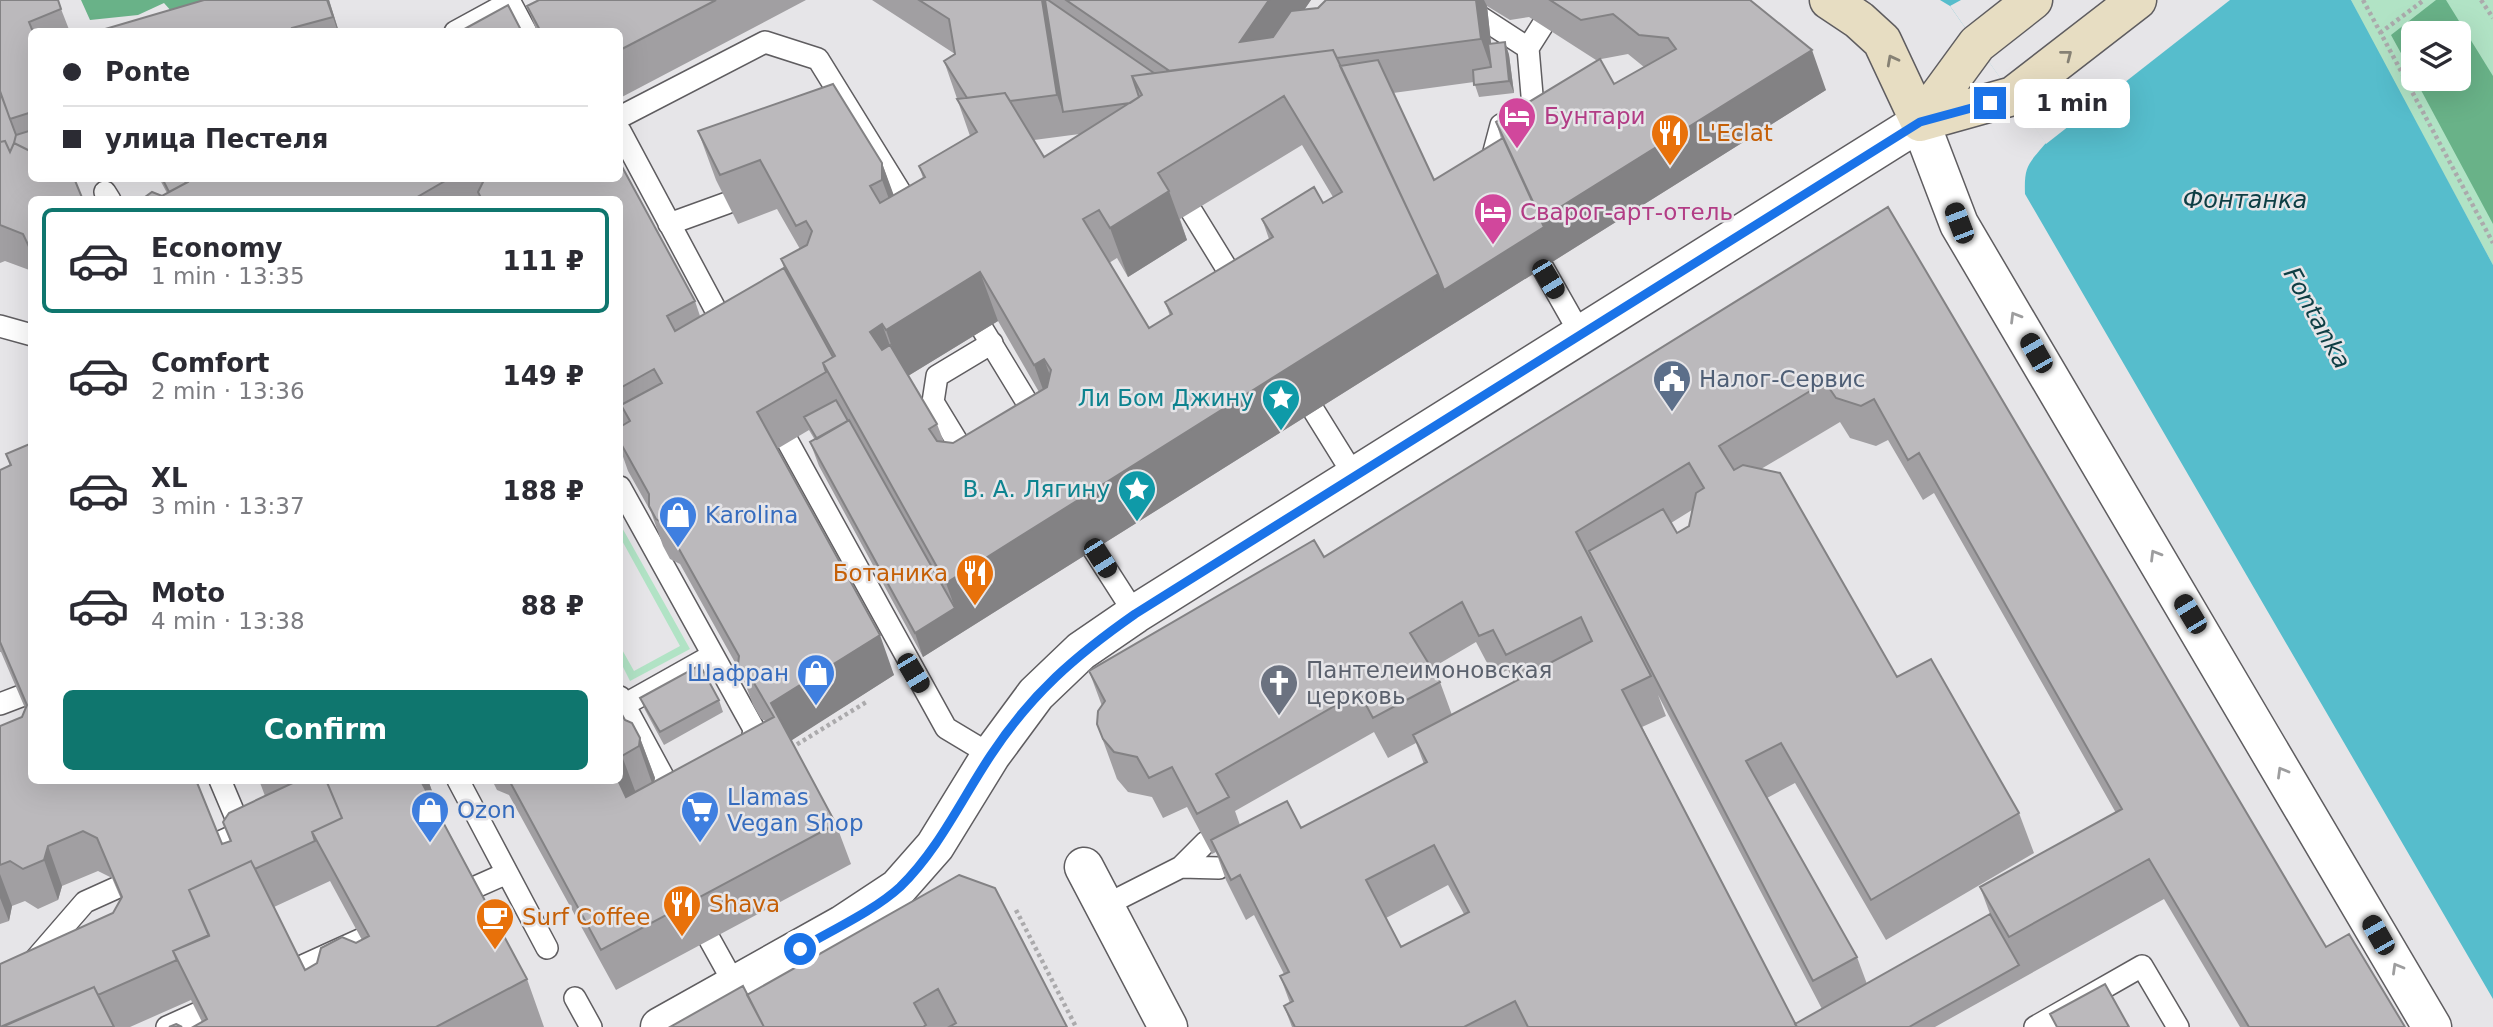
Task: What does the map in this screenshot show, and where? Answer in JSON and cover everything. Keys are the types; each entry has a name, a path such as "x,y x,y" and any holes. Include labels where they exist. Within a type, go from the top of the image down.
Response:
{"main road":[{"path":"1829,0 1859,20 1882,41 1920,122"},
{"path":"1920,122 1977,44 2033,0"},
{"path":"1920,122 2013,96 2137,0"}],"street":[{"path":"660,1027 842,925 898,888 935,846 990,755 1036,694 1082,652 1135,614 1920,122 1959,223 2432,1027"},
{"path":"1084,867 1168,1027"}],"lane":[{"path":"1454,0 1528,48"},
{"path":"462,28 510,2 524,28"},
{"path":"1502,180 1492,159 1502,125 1533,107 1528,48 1542,26"},
{"path":"623,115 765,42 818,59 869,151 926,236"},
{"path":"623,137 735,345"},
{"path":"669,224 727,203"},
{"path":"1192,212 1252,309"},
{"path":"1543,268 1581,335"},
{"path":"0,326 28,334"},
{"path":"1003,443 985,455 961,449 933,402 937,376 988,337 1039,422 1022,432 1028,443"},
{"path":"1314,411 1355,477"},
{"path":"788,442 946,728 990,755"},
{"path":"623,492 754,729 750,753 728,765"},
{"path":"1094,550 1135,614"},
{"path":"623,700 713,655"},
{"path":"0,704 21,696"},
{"path":"623,703 673,795"},
{"path":"651,808 695,783"},
{"path":"220,842 242,832 222,784"},
{"path":"460,784 547,948"},
{"path":"1104,906 1181,867 1206,842"},
{"path":"1181,867 1219,868"},
{"path":"471,889 507,873"},
{"path":"15,983 85,902 116,888"},
{"path":"298,968 362,939"},
{"path":"710,940 735,985"},
{"path":"2035,1027 2142,966 2178,1027"},
{"path":"575,998 591,1027"},
{"path":"167,1027 198,1013"}],"path":[{"path":"2363,0 2493,243"},
{"path":"2380,33 2424,0"},
{"path":"2481,0 2492,14"},
{"path":"789,749 868,701"},
{"path":"1016,910 1076,1027"}],"green space":[{"path":"81,0 305,0 180,21 164,3 138,15 90,20"},
{"path":"2351,0 2493,0 2493,265 2366,30"},
{"path":"2436,0 2446,0 2459,21 2409,21"},
{"path":"2401,27 2401,53 2391,35"},
{"path":"2471,40 2493,76 2493,224 2421,91 2471,91"},
{"path":"623,529 690,649 630,681 623,667 623,651 634,671 680,646 623,542"}],"water":[{"name":"Фонтанка","path":"1940,0 2351,0 2493,265 2493,999 2025,194 2028,166 2046,143 1950,6"}],"pier":[{"path":"1961,0 2230,0 2046,144 1950,6"}],"building":[{"path":"0,0 58,0 61,9 29,22 31,28 28,28 28,113 10,119 0,91"},
{"path":"204,0 327,0 333,17 292,28 109,28"},
{"path":"539,0 716,0 623,48 623,28 539,28 527,6"},
{"path":"919,0 1042,0 1057,95 1010,101 1005,93 967,98 944,61 955,54 949,19"},
{"path":"1045,0 1154,73 1132,76 1139,97 1130,103 1063,112"},
{"path":"1066,0 1269,0 1240,42 1273,37 1291,11 1318,8 1326,0 1476,0 1481,39 1337,58 1333,50 1167,71"},
{"path":"1550,0 1750,0 1812,50 1541,219 1496,122 1600,59 1614,84 1676,49 1668,38 1639,35 1613,14 1581,20"},
{"path":"508,5 520,28 466,28"},
{"path":"1505,42 1509,81 1474,85 1473,70 1491,67 1488,44"},
{"path":"1333,50 1438,274 946,583 823,363 835,356 781,259 807,245 812,231 806,221 796,226 760,160 720,175 698,131 833,84 882,163 882,180 870,186 880,203 925,177 919,166 977,132 957,99 1005,93 1044,157 1142,95 1132,76","holes":["1284,96 1342,192 1323,203 1314,187 1262,219 1273,237 1165,302 1172,314 1149,328 1083,219 1099,210 1110,228 1169,191 1158,173","980,272 1034,365 1044,359 1051,370 1047,387 953,443 937,441 929,429 937,424 890,345 882,350 870,332 882,324 886,330"]},
{"path":"1378,60 1434,180 1503,138 1544,227 1444,290 1340,66"},
{"path":"0,92 16,135 10,152 5,141 0,142"},
{"path":"28,131 28,150 14,143 16,135"},
{"path":"5,141 10,152 14,143 28,150 28,182 76,182 81,196 28,196 28,245 23,234 0,225 0,142"},
{"path":"623,169 695,301 667,316 675,331 784,268 833,357 823,363 826,372 757,412 880,635 771,703 836,824 601,950 511,784 620,784 626,797 774,717 754,683 746,679 738,665 739,656 665,524 656,519 649,506 649,494 623,447 623,425 630,421 623,404 662,383 654,369 623,386 623,196 480,196 478,192 483,182 623,182"},
{"path":"164,182 186,183 169,192"},
{"path":"188,182 443,182 419,196 162,196"},
{"path":"152,192 162,196 146,196"},
{"path":"1888,207 2326,947 2349,934 2405,1027 2249,1027 2149,859 2009,937 1980,887 2122,809 1919,453 1908,460 1874,399 1861,406 1836,398 1825,382 1719,446 1734,470 1743,465 1780,473 1897,677 1931,659 2019,813 1871,900 1781,743 1746,761 1857,957 1813,981 1589,551 1663,509 1677,533 1689,526 1696,493 1704,488 1689,463 1576,532 1651,676 1622,690 1797,1027 1528,1027 1515,1001 1464,1027 1295,1027 1284,1006 1293,1001 1280,976 1289,972 1240,875 1231,880 1211,840 1287,801 1301,828 1427,762 1413,735 1592,641 1581,617 1506,655 1493,630 1479,636 1462,602 1410,633 1440,682 1373,718 1359,692 1216,774 1229,797 1197,814 1172,767 1149,778 1137,757 1114,752 1103,739 1097,724 1098,711 1105,701 1089,671 1314,540 1324,557","holes":["1434,845 1469,912 1401,947 1366,880"]},
{"path":"836,400 848,421 817,439 804,417"},
{"path":"849,420 955,608 915,633 810,442"},
{"path":"28,445 28,784 198,784 222,844 231,841 223,822 229,813 291,784 328,784 342,818 312,832 315,841 255,869 251,861 189,890 209,936 173,951 177,960 98,995 94,987 0,1027 0,964 113,913 122,897 97,838 83,831 48,846 44,860 23,869 10,861 0,865 0,726 22,717 27,705 0,642 0,470 11,465 6,454"},
{"path":"700,665 719,700 660,732 640,698"},
{"path":"623,716 632,723 640,738 639,746 623,755"},
{"path":"328,784 423,784 527,979 436,1027 193,1027 207,1019 173,951 209,935 189,890 251,861 305,970 317,963 321,948 342,937 356,943 369,936 312,832 342,818"},
{"path":"959,875 995,888 1067,1027 949,1027 956,1023 938,989 914,1003 926,1025 923,1027 764,1027 747,995"},
{"path":"1990,914 2019,965 1909,1027 1797,1027 1795,1024"},
{"path":"2105,984 2129,1027 2057,1027 2050,1014"},
{"path":"743,986 764,1027 670,1027"},
{"path":"94,987 114,1027 2,1027"}],"place":[{"name":"Бунтари","path":"1517,150"},
{"name":"L'Eclat","path":"1670,167"},
{"name":"Сварог-арт-отель","path":"1493,246"},
{"name":"Налог-Сервис","path":"1672,413"},
{"name":"Ли Бом Джину","path":"1281,432"},
{"name":"В. А. Лягину","path":"1137,523"},
{"name":"Karolina","path":"678,549"},
{"name":"Ботаника","path":"975,607"},
{"name":"Шафран","path":"816,707"},
{"name":"Пантелеимоновская церковь","path":"1279,717"},
{"name":"Ozon","path":"430,844"},
{"name":"Llamas Vegan Shop","path":"700,844"},
{"name":"Shava","path":"682,938"},
{"name":"Surf Coffee","path":"495,951"}],"route":[{"path":"800,949 898,888 935,846 990,755 1036,694 1082,652 1135,614 1920,122 1990,103"}],"water label":[{"name":"Fontanka","path":"2317,318"}]}
